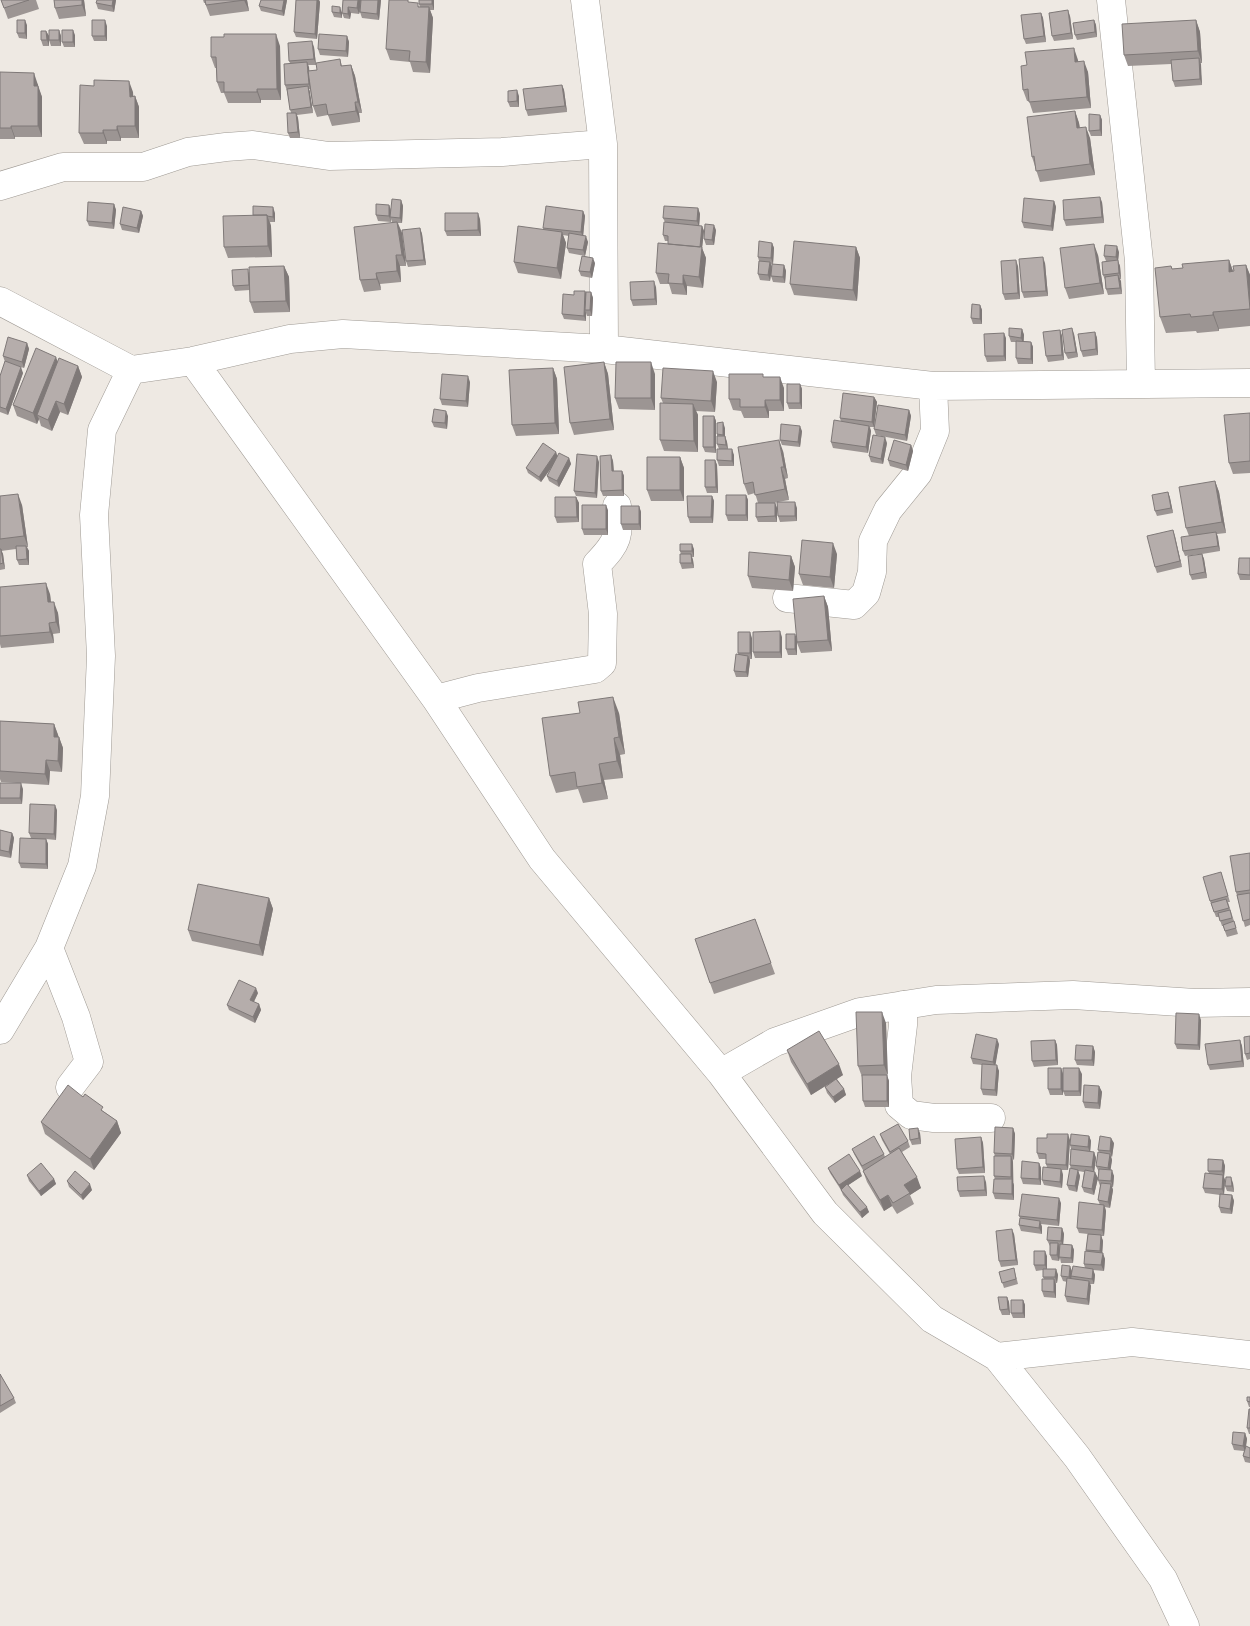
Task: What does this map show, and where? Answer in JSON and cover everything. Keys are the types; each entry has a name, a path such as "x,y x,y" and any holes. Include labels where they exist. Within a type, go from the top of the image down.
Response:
{"street":[{"path":"585,0 603,144 604,348"},
{"path":"1111,0 1139,261 1141,384"},
{"path":"0,186 63,167 143,167 188,152 226,146 253,145 329,156 502,152 603,144"},
{"path":"0,301 131,370 193,361 290,339 344,334 604,348 933,386 1250,383"},
{"path":"193,361 436,699 542,859 721,1073 825,1213 932,1319 997,1357 1077,1457 1157,1570 1184,1625"},
{"path":"0,1030 48,948 82,866 95,796 101,656 94,515 102,430 131,370"},
{"path":"787,598 854,605 866,593 872,572 873,541 888,510 918,473 935,431 933,386"},
{"path":"436,699 478,688 595,669 602,663 603,614 597,564 612,548 619,532 618,506"},
{"path":"48,948 76,1017 89,1062 70,1087"},
{"path":"721,1073 775,1042 860,1012 936,1000 1073,995 1195,1003 1250,1002"},
{"path":"903,1005 897,1076 899,1105 911,1114 934,1118 991,1118"},
{"path":"997,1357 1132,1342 1250,1354"}],"building":[{"path":"1,0 29,0 4,8"},
{"path":"54,0 82,0 82,5 55,8"},
{"path":"97,0 113,0 112,6 96,3"},
{"path":"205,0 245,0 206,5"},
{"path":"261,0 284,0 282,11 259,6"},
{"path":"296,0 317,0 315,34 294,32"},
{"path":"343,0 358,0 357,8 348,7 348,14 342,13"},
{"path":"361,0 378,0 377,14 360,12"},
{"path":"389,0 408,0 408,2 418,3 418,7 429,7 426,62 409,61 410,51 386,49"},
{"path":"419,0 432,0 432,4 419,4"},
{"path":"332,6 340,7 340,13 332,12"},
{"path":"1068,10 1071,33 1052,36 1049,13"},
{"path":"1041,13 1044,36 1024,39 1021,15"},
{"path":"17,20 25,20 25,33 17,33"},
{"path":"92,20 105,20 105,36 92,36"},
{"path":"1094,20 1095,32 1075,35 1073,23"},
{"path":"1196,20 1198,51 1124,55 1122,24"},
{"path":"49,30 59,30 59,40 49,40"},
{"path":"62,30 73,30 73,42 62,42"},
{"path":"41,31 46,31 47,40 41,40"},
{"path":"224,34 276,34 277,89 257,89 257,92 224,92 224,82 217,82 216,57 211,57 211,37 224,37"},
{"path":"319,34 347,36 346,51 318,49"},
{"path":"312,41 314,59 289,61 288,43"},
{"path":"1074,48 1075,62 1084,61 1087,97 1029,102 1028,89 1023,90 1021,66 1027,65 1025,52"},
{"path":"1199,58 1200,79 1173,81 1171,60"},
{"path":"340,59 341,66 351,65 358,102 355,102 356,111 328,115 326,104 313,106 308,71 317,70 316,63"},
{"path":"307,62 309,84 285,85 284,64"},
{"path":"0,72 34,73 34,86 38,86 38,126 0,128"},
{"path":"94,80 129,81 130,97 135,96 135,126 117,126 117,130 103,130 103,133 79,133 80,85 94,86"},
{"path":"562,85 565,106 526,110 523,89"},
{"path":"308,86 311,107 290,110 287,89"},
{"path":"517,90 517,101 508,102 508,91"},
{"path":"1075,111 1077,128 1086,127 1090,164 1036,171 1034,156 1032,157 1027,117"},
{"path":"287,113 296,113 298,132 288,133"},
{"path":"1089,114 1100,115 1100,130 1089,131"},
{"path":"1100,197 1102,217 1064,220 1063,200"},
{"path":"1024,198 1054,201 1051,226 1022,222"},
{"path":"392,199 401,200 400,218 390,217"},
{"path":"88,202 114,204 112,223 87,221"},
{"path":"376,204 389,205 389,216 376,215"},
{"path":"253,206 273,207 273,217 253,215"},
{"path":"546,206 583,211 581,232 543,228"},
{"path":"664,206 698,208 697,221 663,218"},
{"path":"123,207 141,211 137,228 120,224"},
{"path":"445,213 478,213 478,230 445,231"},
{"path":"267,215 268,246 224,247 223,216"},
{"path":"397,222 402,255 396,255 397,271 376,273 377,279 360,280 354,227"},
{"path":"664,222 702,226 700,247 668,244 668,236 663,235"},
{"path":"705,224 714,225 712,240 704,239"},
{"path":"518,226 562,232 557,268 514,262"},
{"path":"420,228 424,260 406,261 402,230"},
{"path":"569,233 586,236 583,250 567,248"},
{"path":"759,241 772,243 771,258 758,257"},
{"path":"794,241 856,247 853,290 790,284"},
{"path":"658,243 702,247 699,277 683,275 683,284 668,283 669,274 656,273"},
{"path":"1094,244 1100,283 1065,288 1060,248"},
{"path":"1105,245 1117,246 1116,257 1104,256"},
{"path":"582,256 593,258 590,272 579,271"},
{"path":"1043,257 1046,291 1022,292 1019,259"},
{"path":"1016,260 1018,293 1003,294 1001,261"},
{"path":"1118,260 1119,273 1103,275 1102,262"},
{"path":"1229,260 1229,272 1234,271 1233,266 1246,265 1250,309 1213,312 1213,315 1191,317 1190,314 1160,317 1155,268 1171,266 1172,269 1183,268 1182,264"},
{"path":"759,261 770,262 768,275 758,274"},
{"path":"772,264 784,265 783,277 771,276"},
{"path":"284,266 286,301 250,302 249,267"},
{"path":"248,269 249,285 233,286 232,270"},
{"path":"1118,275 1120,288 1106,289 1105,277"},
{"path":"654,281 655,299 631,300 630,282"},
{"path":"574,291 585,291 584,316 562,314 563,294 574,295"},
{"path":"586,292 591,292 590,310 585,310"},
{"path":"972,304 980,305 980,319 971,318"},
{"path":"1009,328 1022,329 1021,338 1009,336"},
{"path":"1072,328 1076,352 1065,353 1062,330"},
{"path":"1060,330 1062,355 1046,356 1043,332"},
{"path":"1095,332 1096,349 1081,351 1078,334"},
{"path":"1004,333 1004,356 985,356 984,334"},
{"path":"8,337 27,343 22,362 3,356"},
{"path":"1016,341 1031,342 1031,359 1016,358"},
{"path":"36,348 56,357 33,413 13,405"},
{"path":"59,358 78,366 64,404 56,401 48,420 37,415"},
{"path":"5,361 21,367 6,409 0,407 0,376"},
{"path":"604,362 610,419 570,423 564,367"},
{"path":"616,362 651,362 651,398 615,398"},
{"path":"553,368 555,423 512,425 509,370"},
{"path":"663,368 713,371 711,401 661,398"},
{"path":"442,374 468,376 466,401 440,399"},
{"path":"729,374 763,374 763,377 780,377 780,400 765,400 765,407 740,407 740,399 729,399"},
{"path":"787,384 800,384 800,403 787,403"},
{"path":"843,393 874,397 872,422 840,418"},
{"path":"660,403 693,404 694,441 660,440"},
{"path":"878,405 909,410 905,435 874,429"},
{"path":"434,409 446,411 445,423 432,422"},
{"path":"1250,413 1250,461 1229,463 1224,415"},
{"path":"703,416 714,416 714,447 703,447"},
{"path":"834,420 869,426 866,447 831,442"},
{"path":"723,422 723,435 717,434 717,423"},
{"path":"781,424 800,426 798,442 780,440"},
{"path":"873,435 885,437 881,459 869,456"},
{"path":"717,436 725,436 726,445 717,444"},
{"path":"779,440 784,467 781,467 785,489 755,495 753,482 744,484 738,447"},
{"path":"894,440 911,445 906,465 888,460"},
{"path":"543,443 556,452 539,477 526,468"},
{"path":"717,449 732,449 732,461 717,460"},
{"path":"559,453 569,458 557,481 547,476"},
{"path":"577,454 597,456 595,493 574,491"},
{"path":"611,455 612,471 622,471 622,490 601,491 600,456"},
{"path":"647,457 680,457 680,490 647,490"},
{"path":"705,460 715,460 716,487 705,487"},
{"path":"1215,481 1222,522 1186,528 1179,487"},
{"path":"1168,492 1171,508 1155,511 1152,495"},
{"path":"18,494 24,536 0,539 0,496"},
{"path":"726,495 746,495 746,515 726,515"},
{"path":"687,496 712,496 711,517 688,517"},
{"path":"555,497 576,497 577,517 555,517"},
{"path":"777,502 795,502 795,516 778,516"},
{"path":"756,503 775,503 775,516 756,517"},
{"path":"582,505 606,505 606,529 582,529"},
{"path":"621,506 639,506 639,524 621,524"},
{"path":"1173,530 1180,561 1155,567 1147,536"},
{"path":"1216,532 1218,546 1183,551 1181,537"},
{"path":"802,540 833,543 830,577 799,574"},
{"path":"680,544 692,544 692,551 680,551"},
{"path":"16,546 26,546 27,559 17,560"},
{"path":"0,549 3,563 0,564"},
{"path":"749,552 791,556 789,580 748,576"},
{"path":"680,554 691,554 692,563 680,563"},
{"path":"1202,554 1205,572 1190,575 1188,556"},
{"path":"1239,558 1250,558 1250,575 1238,574"},
{"path":"46,583 48,602 54,602 56,622 49,623 50,632 0,636 0,587"},
{"path":"824,596 828,640 797,642 793,599"},
{"path":"780,631 780,652 753,652 753,632"},
{"path":"738,632 750,632 750,653 738,653"},
{"path":"786,634 795,634 795,649 786,649"},
{"path":"736,654 748,656 746,672 734,671"},
{"path":"613,697 619,737 614,738 617,761 599,764 602,783 577,787 575,772 550,776 542,718 580,713 578,702"},
{"path":"0,721 54,724 54,737 59,737 58,761 46,760 45,774 0,771"},
{"path":"0,783 21,783 20,798 0,798"},
{"path":"30,804 55,805 54,834 29,833"},
{"path":"0,830 12,833 9,852 0,850"},
{"path":"20,838 46,839 46,864 19,863"},
{"path":"1250,853 1250,890 1236,892 1230,856"},
{"path":"1221,872 1228,896 1210,901 1203,877"},
{"path":"198,884 269,898 259,945 188,930"},
{"path":"1250,893 1250,919 1243,921 1237,895"},
{"path":"1226,899 1229,908 1214,912 1211,903"},
{"path":"1230,910 1232,918 1220,921 1218,913"},
{"path":"755,919 771,963 710,983 695,939"},
{"path":"1234,921 1236,928 1225,931 1223,925"},
{"path":"239,980 256,988 250,1000 259,1004 253,1017 227,1005"},
{"path":"856,1012 882,1012 884,1065 858,1066"},
{"path":"1176,1013 1199,1014 1198,1045 1175,1044"},
{"path":"819,1031 839,1064 807,1084 787,1050"},
{"path":"976,1034 997,1039 993,1062 971,1058"},
{"path":"1250,1036 1250,1053 1245,1054 1244,1037"},
{"path":"1055,1040 1056,1060 1032,1061 1031,1041"},
{"path":"1240,1040 1242,1061 1208,1065 1205,1044"},
{"path":"1076,1045 1093,1046 1092,1060 1075,1060"},
{"path":"982,1064 997,1065 995,1090 981,1089"},
{"path":"1048,1068 1061,1068 1061,1089 1048,1089"},
{"path":"1063,1068 1079,1068 1079,1091 1063,1091"},
{"path":"862,1075 887,1075 887,1101 863,1101"},
{"path":"836,1079 844,1089 833,1097 825,1087"},
{"path":"68,1085 83,1097 85,1094 103,1107 101,1110 117,1121 90,1159 41,1122"},
{"path":"1084,1085 1099,1086 1098,1103 1083,1102"},
{"path":"898,1124 908,1141 890,1152 880,1134"},
{"path":"995,1127 1013,1128 1012,1154 994,1153"},
{"path":"918,1128 919,1138 910,1140 909,1129"},
{"path":"1047,1134 1068,1134 1066,1165 1046,1164 1046,1154 1037,1153 1037,1138 1047,1138"},
{"path":"1071,1134 1089,1136 1088,1147 1070,1145"},
{"path":"874,1136 884,1154 862,1166 852,1149"},
{"path":"1100,1136 1111,1138 1110,1151 1098,1150"},
{"path":"981,1137 983,1167 957,1169 955,1139"},
{"path":"899,1148 917,1177 904,1185 910,1193 893,1203 888,1195 880,1200 863,1171"},
{"path":"1071,1149 1094,1152 1092,1167 1070,1165"},
{"path":"1098,1152 1110,1154 1108,1168 1096,1166"},
{"path":"849,1154 860,1171 839,1185 828,1168"},
{"path":"994,1156 1011,1156 1011,1177 994,1176"},
{"path":"1208,1159 1223,1160 1222,1171 1208,1171"},
{"path":"1022,1161 1039,1163 1039,1179 1021,1178"},
{"path":"41,1163 54,1179 39,1191 27,1175"},
{"path":"1043,1167 1061,1169 1060,1182 1042,1180"},
{"path":"1070,1168 1078,1170 1075,1186 1067,1185"},
{"path":"1099,1169 1112,1170 1111,1181 1098,1180"},
{"path":"1085,1170 1095,1172 1092,1189 1082,1187"},
{"path":"75,1171 90,1184 81,1195 67,1181"},
{"path":"1205,1173 1223,1175 1222,1189 1203,1188"},
{"path":"984,1176 985,1190 958,1191 957,1177"},
{"path":"1226,1177 1231,1177 1232,1186 1225,1186"},
{"path":"994,1179 1012,1179 1012,1194 993,1193"},
{"path":"1101,1183 1111,1184 1108,1202 1098,1200"},
{"path":"847,1184 867,1207 860,1212 841,1190"},
{"path":"1022,1194 1059,1198 1057,1220 1019,1216"},
{"path":"1220,1194 1232,1195 1230,1209 1219,1207"},
{"path":"1079,1202 1104,1205 1102,1230 1077,1228"},
{"path":"1020,1218 1040,1221 1039,1228 1019,1225"},
{"path":"1048,1227 1062,1228 1061,1241 1047,1240"},
{"path":"1012,1229 1016,1260 999,1261 996,1231"},
{"path":"1088,1234 1101,1235 1100,1251 1086,1250"},
{"path":"1050,1243 1058,1243 1057,1255 1050,1255"},
{"path":"1060,1244 1072,1245 1071,1258 1059,1257"},
{"path":"1034,1251 1045,1251 1045,1265 1034,1265"},
{"path":"1085,1251 1103,1253 1101,1265 1084,1264"},
{"path":"1062,1265 1070,1266 1069,1277 1061,1276"},
{"path":"1073,1266 1093,1269 1092,1279 1071,1276"},
{"path":"1014,1268 1016,1279 1002,1283 999,1272"},
{"path":"1043,1269 1056,1269 1055,1277 1043,1277"},
{"path":"1067,1278 1089,1281 1087,1299 1065,1296"},
{"path":"1042,1279 1054,1279 1054,1292 1042,1291"},
{"path":"998,1297 1007,1297 1008,1309 1000,1310"},
{"path":"1011,1300 1023,1300 1023,1313 1011,1313"},
{"path":"0,1374 14,1398 0,1406"},
{"path":"1249,1409 1250,1428 1247,1428"},
{"path":"1233,1432 1245,1433 1243,1446 1232,1444"},
{"path":"1246,1446 1250,1448 1250,1458 1243,1456"}]}
